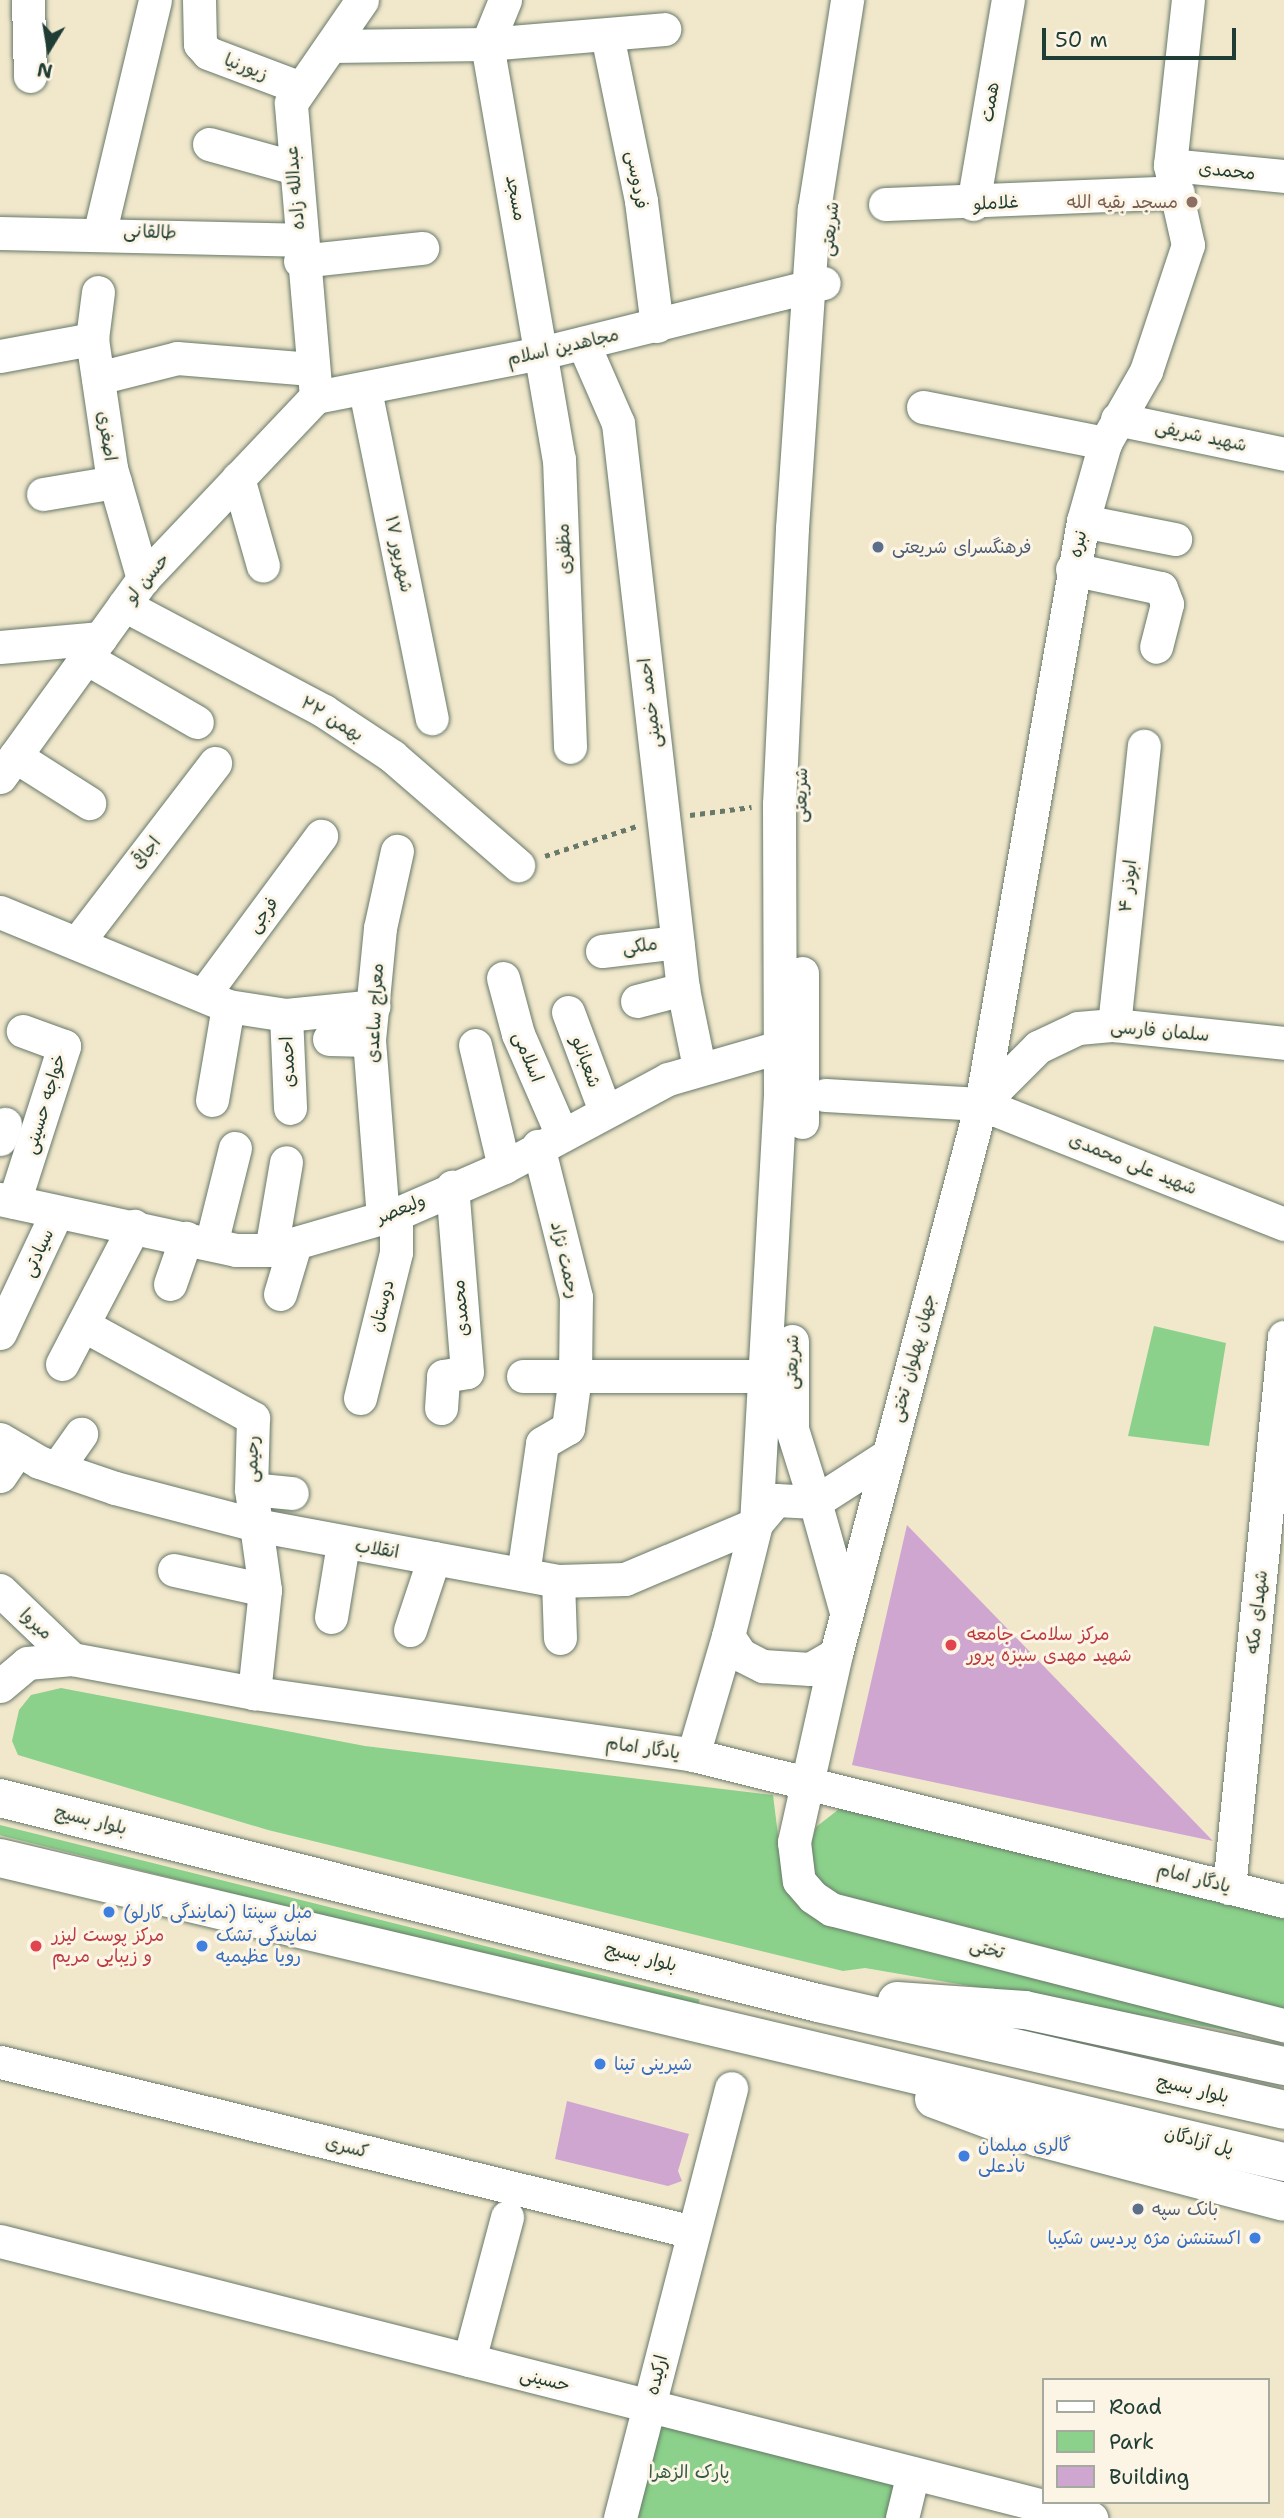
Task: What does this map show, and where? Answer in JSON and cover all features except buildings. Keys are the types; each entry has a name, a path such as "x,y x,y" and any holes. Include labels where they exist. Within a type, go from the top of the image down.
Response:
{"main road":[{"name":"بلوار بسیج","path":"0,1798 785,1993 1284,2110"},
{"path":"0,1858 807,2053 1037,2137 1284,2202"},
{"path":"785,1993 1025,2010 1284,2066"},
{"name":"پل آزادگان","path":"807,2053 1114,2120 1284,2162"}],"street":[{"path":"28,0 30,76"},
{"path":"100,231 155,0"},
{"name":"زیورنیا","path":"199,0 200,44 208,53 298,87"},
{"name":"عبدالله زاده","path":"314,383 292,167 291,103 298,87 331,47 362,0"},
{"path":"487,44 505,0"},
{"name":"همت","path":"974,204 1008,0"},
{"name":"نبره","path":"981,1104 1072,569 1083,521 1111,431 1146,371 1188,245 1174,179 1188,0"},
{"name":"شریعتی","path":"693,1755 728,1636 756,1524 768,1376 779,1047 779,804 816,285 850,1"},
{"path":"331,47 487,44 664,29"},
{"name":"فردوسی","path":"607,35 641,201 657,326"},
{"name":"مسجد","path":"487,44 545,352"},
{"path":"209,144 292,167"},
{"name":"محمدی","path":"1174,179 1284,176"},
{"name":"غلاملو","path":"885,204 974,204 1174,179"},
{"name":"طالقانی","path":"0,233 100,231 300,250 422,248"},
{"name":"شریعتی","path":"816,285 800,799 803,1094 790,1374 799,1465 815,1502 846,1612"},
{"name":"مجاهدین اسلام","path":"99,377 177,358 365,390 657,326 816,285"},
{"name":"اصغری","path":"98,292 92,339 133,592"},
{"path":"0,356 92,339"},
{"name":"احمد خمینی","path":"583,343 618,423 677,942 683,989 699,1068"},
{"name":"مظفری","path":"545,352 559,459 570,747"},
{"name":"حسن لو","path":"7,766 133,592 238,478 314,383"},
{"name":"۱۷ شهریور","path":"365,390 432,718"},
{"name":"شهید شریفی","path":"923,407 1284,454"},
{"path":"238,478 263,566"},
{"path":"43,494 115,482"},
{"path":"1083,521 1175,540"},
{"path":"1072,569 1161,588 1167,604 1156,648"},
{"name":"۲۲ بهمن","path":"133,592 369,741 518,865"},
{"path":"0,647 93,648 197,722"},
{"name":"ابوذر ۴","path":"1114,1025 1144,746"},
{"name":"اجاقی","path":"77,943 215,763"},
{"path":"7,766 89,803"},
{"name":"فرجی","path":"216,1000 321,836"},
{"name":"معراج ساعدی","path":"390,1216 369,1040 380,928 397,851"},
{"path":"0,912 216,1000 285,1015 374,1006"},
{"name":"ملکی","path":"602,951 677,942"},
{"name":"اسلامی","path":"503,978 549,1140"},
{"path":"637,1001 683,989"},
{"path":"212,1100 216,1000"},
{"name":"شعبانلو","path":"568,1012 605,1111"},
{"name":"احمدی","path":"285,1015 290,1108"},
{"name":"سلمان فارسی","path":"981,1104 1056,1035 1114,1025 1284,1043"},
{"name":"خواجه حسینی","path":"7,1201 64,1046 23,1031"},
{"path":"329,1039 369,1040"},
{"path":"475,1045 504,1167"},
{"name":"ولیعصر","path":"7,1201 199,1241 283,1247 390,1216 452,1187 504,1167 605,1111 699,1068 779,1047"},
{"name":"شهید علی محمدی","path":"825,1096 981,1104 1284,1224"},
{"name":"جهان پهلوان تختی","path":"836,1654 981,1104"},
{"name":"رحمت نژاد","path":"523,1574 542,1443 568,1428 575,1376 576,1297 549,1140"},
{"path":"170,1284 199,1241 235,1148"},
{"path":"280,1294 286,1162"},
{"name":"محمدی","path":"441,1408 443,1376 467,1372 452,1187"},
{"name":"سیادتی","path":"0,1333 57,1212"},
{"name":"دوستان","path":"360,1398 396,1252 390,1216"},
{"path":"62,1364 134,1227"},
{"name":"رحیمی","path":"83,1325 253,1418 251,1489 265,1590 254,1693"},
{"name":"شهدای مکه","path":"1229,1888 1284,1337"},
{"path":"523,1376 768,1376"},
{"path":"57,1468 81,1434"},
{"name":"انقلاب","path":"6,1455 256,1525 343,1544 558,1581 625,1579 756,1524"},
{"path":"756,1524 776,1500 815,1502 888,1455"},
{"path":"251,1489 292,1493"},
{"path":"331,1617 343,1544"},
{"path":"410,1630 434,1558"},
{"path":"174,1570 265,1590"},
{"path":"558,1581 560,1638"},
{"name":"میروا","path":"0,1590 72,1659"},
{"path":"728,1636 741,1655 763,1666 810,1670 836,1654"},
{"path":"810,1780 836,1654"},
{"name":"یادگار امام","path":"0,1686 27,1663 72,1659 254,1693 693,1755 810,1780 1284,1901"},
{"name":"تختی","path":"810,1780 794,1861 799,1881 831,1909 1284,2025"},
{"name":"کسری","path":"0,2062 693,2232"},
{"name":"ارکیده","path":"620,2518 731,2088"},
{"path":"470,2360 507,2217"},
{"name":"حسینی","path":"0,2241 1091,2518"},
{"path":"902,2518 913,2473"}],"green space":[{"path":"1154,1326 1226,1343 1209,1446 1128,1436"},
{"path":"61,1688 365,1746 773,1795 784,1883 1284,2040 865,1968 843,1971 268,1830 18,1755 12,1741 19,1710 31,1695"},
{"path":"843,1806 1284,1919 1284,2010 829,1892 817,1883 809,1851 816,1827"},
{"path":"0,1825 700,1999 697,2009 0,1835"},
{"name":"پارک الزهرا","path":"654,2416 899,2478 889,2518 629,2518"}],"place":[{"name":"مسجد بقیه الله","path":"1192,202"},
{"name":"فرهنگسرای شریعتی","path":"878,547"},
{"name":"مرکز سلامت جامعه شهید مهدی سبزه پرور","path":"951,1645"},
{"name":"مبل سپنتا (نمایندگی کارلو)","path":"109,1912"},
{"name":"مرکز پوست لیزر و زیبایی مریم","path":"36,1946"},
{"name":"نمایندگی تشک رویا عظیمیه","path":"202,1946"},
{"name":"شیرینی تینا","path":"600,2064"},
{"name":"گالری مبلمان نادعلی","path":"964,2156"},
{"name":"بانک سپه","path":"1138,2209"},
{"name":"اکستنشن مژه پردیس شکیبا","path":"1255,2238"}]}
